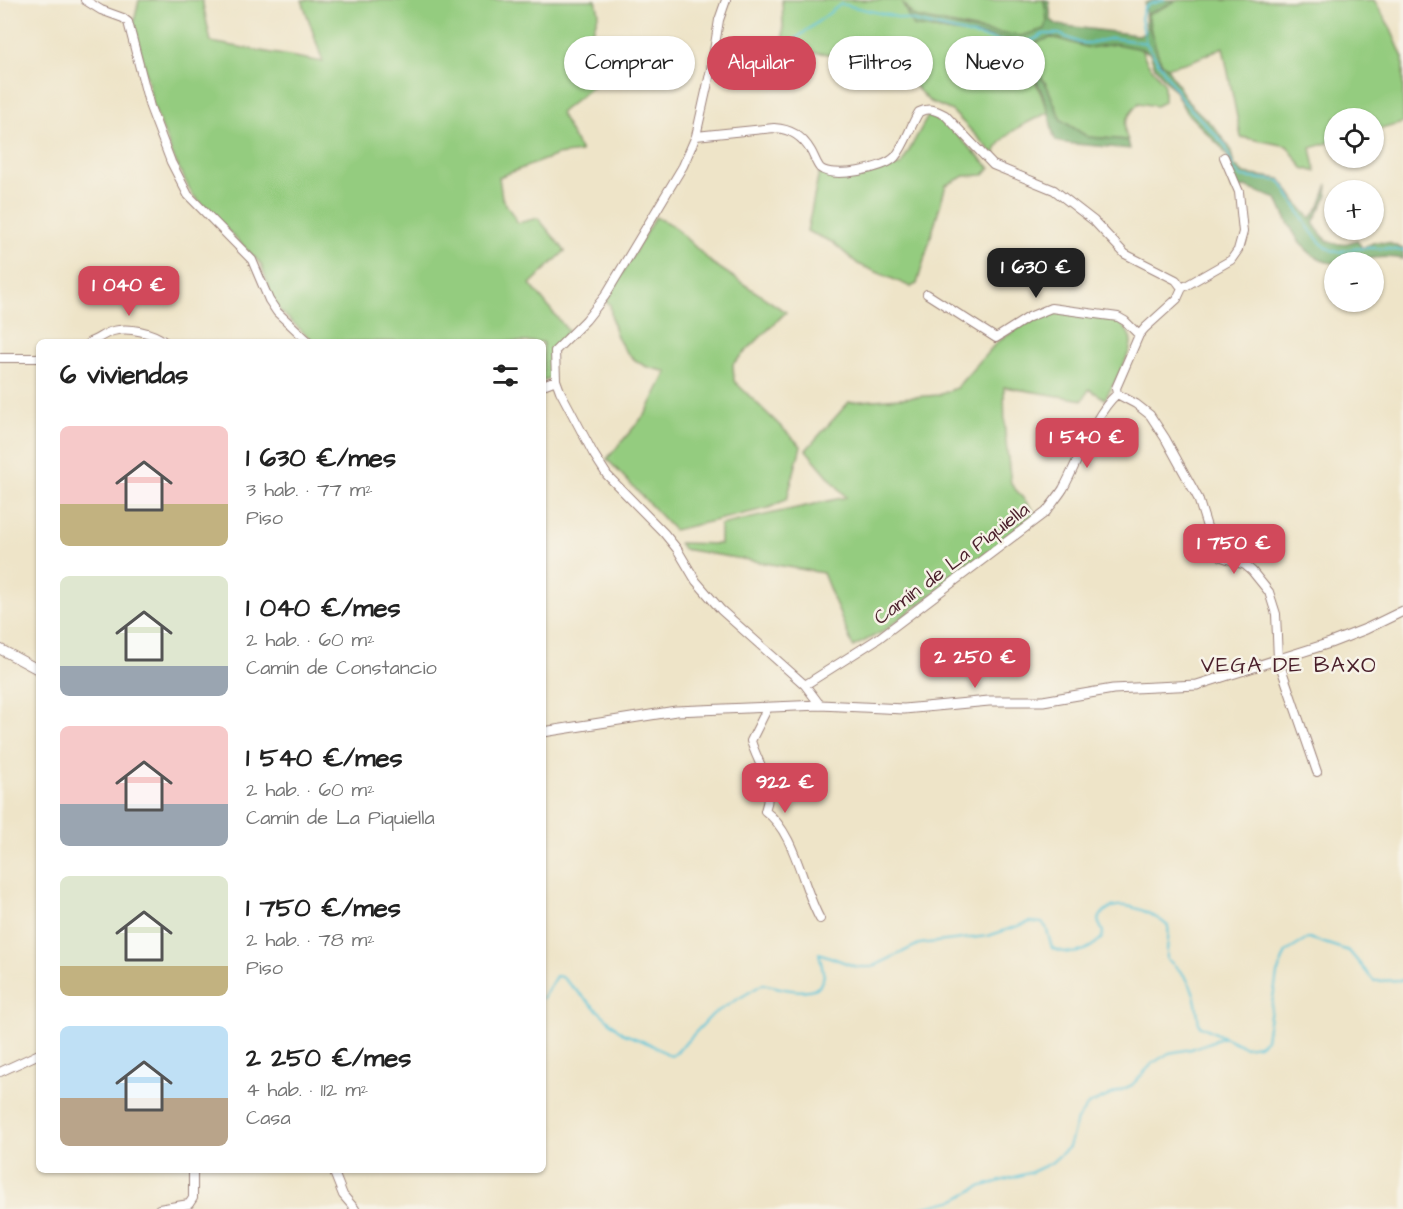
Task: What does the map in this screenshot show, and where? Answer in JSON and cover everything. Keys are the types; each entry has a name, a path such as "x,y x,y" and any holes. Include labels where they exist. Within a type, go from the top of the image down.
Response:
{"street":[{"path":"85,0 128,22 150,106 171,162 188,195 252,260 273,306 306,339"},
{"path":"726,0 719,20 696,136 683,166 605,296 586,320 555,351 556,380 593,453 607,475 664,533 677,549 696,581 722,610 805,685 820,705"},
{"path":"696,136 785,128 805,142 820,168 834,173 845,172 881,165 894,158 919,112 926,108 935,110 950,120 993,165 1054,190 1094,221 1125,254 1176,280 1182,288"},
{"name":"Camín de La Piquiella","path":"805,685 879,638 1046,512 1062,491 1110,400 1117,394 1116,388 1139,335 1177,299 1182,288 1231,261 1238,250 1243,232 1239,192 1224,157"},
{"path":"927,294 996,338 1029,317 1042,311 1060,308 1118,317 1139,335"},
{"path":"96,339 111,332 124,330 138,331 160,339"},
{"path":"0,358 36,358"},
{"path":"546,384 556,380"},
{"path":"1117,394 1150,415 1165,438 1198,498 1212,543 1218,552 1222,557 1245,565 1269,592 1276,614 1278,660 1317,772"},
{"path":"546,732 676,711 820,705 904,709 989,701 1043,702 1113,689 1197,685 1366,629 1403,611"},
{"path":"0,649 36,668"},
{"path":"768,707 751,741 770,792 765,811 783,833 820,919"},
{"path":"0,1072 36,1055"},
{"path":"159,1209 189,1204 193,1198 193,1173"},
{"path":"334,1173 343,1195 355,1209"}],"green space":[{"path":"139,0 202,0 211,42 323,62 302,0 596,0 599,13 591,36 564,36 564,90 588,90 560,113 581,152 557,155 499,177 502,198 518,223 538,218 565,251 530,284 568,331 551,351 550,378 546,380 546,339 311,339 280,311 273,300 261,264 192,194 173,156 154,108 134,22"},
{"path":"782,0 1044,0 1047,20 1045,29 1021,36 914,17 904,5 913,26 985,36 945,36 945,90 1039,90 1049,112 1009,134 998,147 995,155 952,111 929,101 919,90 933,90 933,36 828,36 828,54 816,53 816,36 783,36"},
{"path":"1044,0 1049,1 1051,20 1058,25 1138,35 1146,33 1145,3 1154,0 1174,0 1148,14 1150,29 1161,64 1166,66 1188,102 1214,127 1230,148 1234,165 1244,174 1280,179 1298,205 1311,218 1320,206 1324,195 1324,202 1313,223 1324,240 1342,244 1357,240 1362,248 1375,242 1389,243 1403,249 1403,259 1384,257 1384,252 1324,252 1324,261 1316,257 1307,250 1292,231 1277,199 1245,187 1233,190 1229,159 1222,148 1186,112 1175,91 1155,67 1150,53 1116,44 1089,48 1052,37 1045,40 1045,36 1021,36 1045,29 1047,20"},
{"path":"1173,0 1374,0 1390,27 1403,58 1403,123 1384,128 1384,108 1324,108 1324,144 1311,148 1316,172 1303,168 1287,146 1241,137 1223,47 1192,61 1165,68 1154,49 1148,14 1169,5"},
{"path":"902,3 914,17 975,30 1021,36 985,36 913,26"},
{"path":"1054,38 1076,43 1116,42 1141,49 1147,62 1164,83 1164,102 1156,106 1139,103 1126,120 1125,130 1128,140 1087,137 1061,120 1045,83 1045,39"},
{"path":"1045,83 1061,120 1088,137 1128,140 1130,149 1056,141 1040,90 1045,90"},
{"path":"928,116 944,122 990,168 984,175 965,176 946,185 917,284 911,287 858,264 832,242 807,231 819,173 849,179 901,165"},
{"path":"655,217 672,225 712,263 786,312 733,364 734,381 801,446 787,499 769,508 674,530 607,459 646,413 667,372 646,366 628,354 618,339 610,304 606,302"},
{"path":"1051,313 1119,321 1129,333 1131,342 1128,355 1116,379 1105,399 1089,389 1083,400 1004,387 1005,433 1011,484 1037,515 882,632 853,647 823,573 683,549 679,543 720,544 720,525 846,497 806,450 849,402 939,395 956,388 997,342 1025,324"}],"waterway":[{"path":"1164,0 1144,8 1141,18 1146,43 1183,101 1225,145 1234,170 1242,177 1280,181 1312,233 1329,249 1338,252 1364,248 1403,251"},
{"path":"799,36 841,4 1016,45 1029,42 1044,34 1059,34 1080,43 1113,38 1146,43"},
{"path":"546,993 556,976 562,977 622,1033 650,1044 671,1056 713,1014 763,984 798,991 819,987 824,976 819,953 857,967 872,967 919,944 988,936 1030,922 1042,923 1046,927 1052,948 1072,953 1079,952 1102,938 1103,932 1098,921 1104,912 1112,907 1121,906 1142,910 1168,926 1167,959 1183,973 1192,988 1199,1025 1245,1047 1259,1045 1266,1039 1277,974 1286,952 1309,938 1349,951 1374,981 1403,980"},
{"path":"917,1209 955,1200 979,1187 1032,1172 1051,1163 1069,1147 1077,1120 1088,1105 1132,1085 1153,1063 1169,1053 1191,1049 1225,1037"}],"district":[{"name":"VEGA DE BAXO","path":"1289,664"}]}
